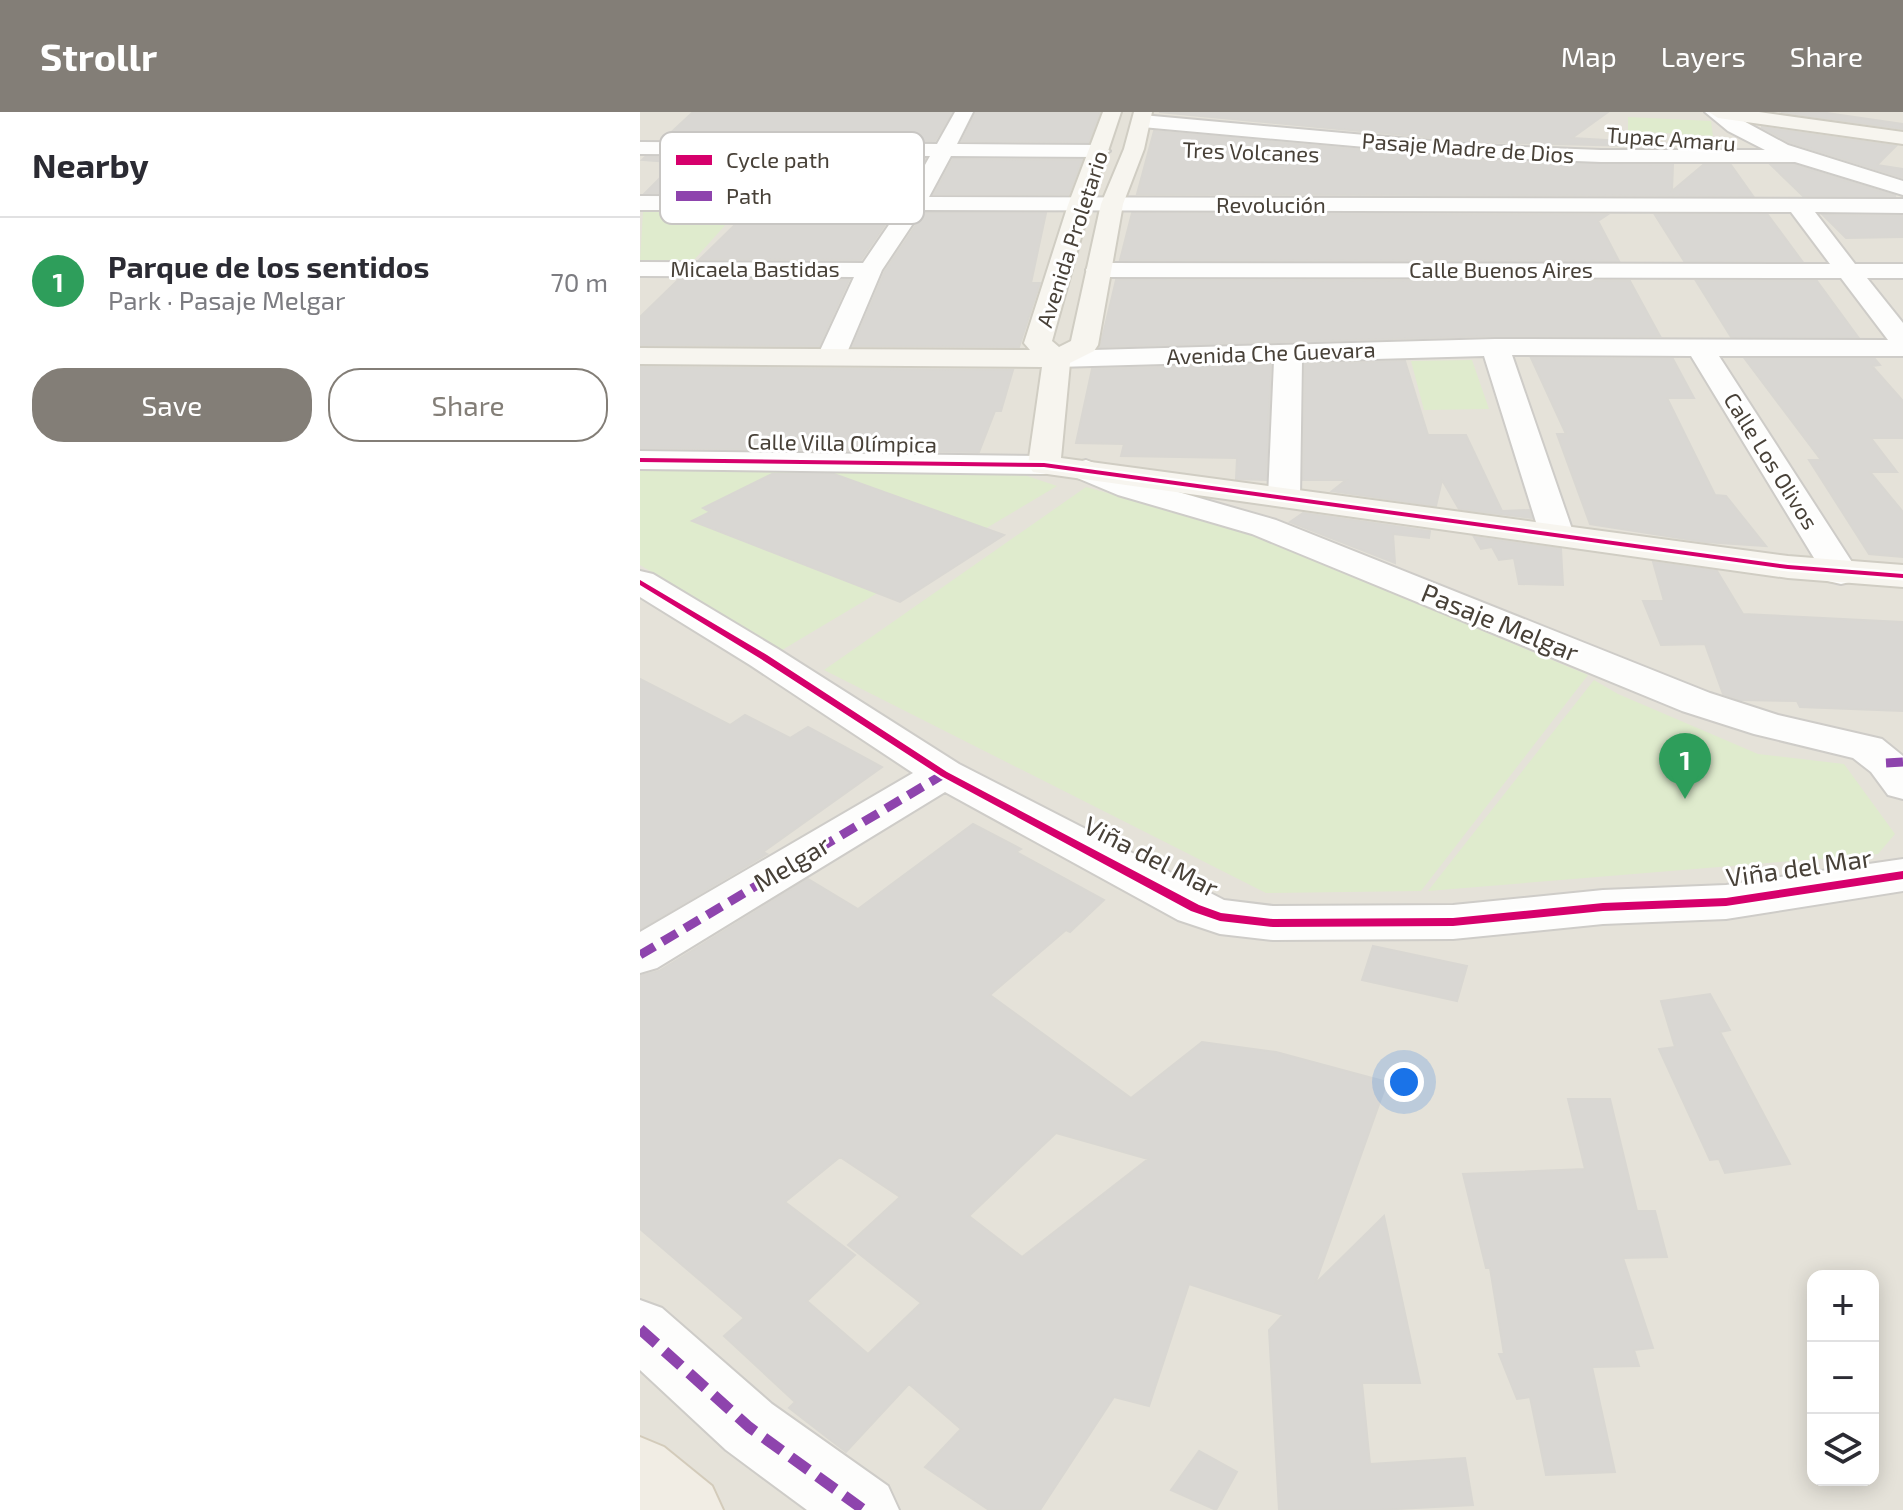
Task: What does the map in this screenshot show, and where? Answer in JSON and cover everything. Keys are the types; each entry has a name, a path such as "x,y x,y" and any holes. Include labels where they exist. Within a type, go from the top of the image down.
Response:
{"main road":[{"path":"640,1471 688,1510"}],"street":[{"path":"924,188 964,112"},
{"name":"Avenida Proletario","path":"1057,359 1038,343 1079,205 1112,112"},
{"path":"1237,112 1331,118"},
{"path":"1716,112 1903,138"},
{"path":"1716,112 1733,127 1795,156 1903,188"},
{"name":"Avenida Proletario","path":"1057,359 1084,345 1112,204 1142,149 1142,116"},
{"name":"Pasaje Madre de Dios","path":"1142,116 1477,151 1601,156 1795,156"},
{"name":"Tupac Amaru","path":"1613,136 1770,145"},
{"path":"640,148 660,148"},
{"name":"Tres Volcanes","path":"1224,149 1283,150 1420,167"},
{"path":"924,150 1100,151"},
{"path":"1535,183 1543,205"},
{"name":"Revolución","path":"640,203 660,203"},
{"name":"Revolución","path":"924,205 1903,206"},
{"path":"1797,205 1903,341"},
{"path":"832,355 870,270 901,224"},
{"name":"Micaela Bastidas","path":"640,269 870,270"},
{"name":"Calle Buenos Aires","path":"1098,270 1903,271"},
{"path":"1495,347 1557,535"},
{"name":"Avenida Che Guevara","path":"640,356 1057,359 1495,347 1903,348"},
{"name":"Calle Los Olivos","path":"1700,348 1841,573"},
{"path":"1284,497 1288,353"},
{"name":"Avenida Proletario","path":"1044,465 1057,359"},
{"name":"Calle Villa Olímpica","path":"640,460 1044,465"},
{"path":"1044,465 1841,573 1903,576"},
{"name":"Pasaje Melgar","path":"1086,470 1129,488 1264,527 1696,702 1768,725 1867,748 1897,770"},
{"name":"Viña del Mar","path":"640,582 764,657 944,774 1195,908 1220,917 1273,923 1453,922 1603,907 1726,902 1903,875"},
{"name":"Melgar","path":"640,955 944,774"},
{"path":"640,1329 749,1427 864,1510"}],"shaded area":[{"path":"640,112 1903,112 1903,1510 640,1510"}],"green space":[{"path":"1628,117 1711,121 1713,136 1628,131"},
{"path":"643,212 660,212 660,224 726,224 693,261 640,261"},
{"path":"1472,360 1489,409 1424,410 1411,361"},
{"path":"640,469 1015,472 1057,486 782,650 640,565"},
{"path":"1086,487 1246,532 1588,675 1421,891 1266,893 824,670"},
{"path":"1594,680 1618,694 1758,754 1844,764 1895,834 1878,854 1428,891"}],"building":[{"path":"693,112 952,112 935,141 924,141 924,132 672,132"},
{"path":"976,112 1100,112 1089,142 962,141"},
{"path":"1159,112 1608,112 1572,138 1674,144 1674,147 1477,142"},
{"path":"1781,112 1820,112 1903,124 1903,129"},
{"path":"1761,127 1896,146 1877,165 1903,169 1903,178 1789,142"},
{"path":"1154,131 1477,160 1673,165 1672,191 1703,165 1731,165 1753,196 1137,194"},
{"path":"645,157 660,157 660,161 642,160"},
{"path":"953,159 1082,160 1069,194 934,194"},
{"path":"1771,165 1795,165 1896,196 1803,196"},
{"path":"660,178 660,193 645,193"},
{"path":"924,213 1046,213 1031,283 1040,283 1019,347 853,346 885,271 917,224 924,224"},
{"path":"1132,213 1607,215 1598,221 1619,261 1120,260"},
{"path":"1655,215 1768,215 1802,261 1684,261"},
{"path":"1823,215 1903,216 1903,237 1846,238"},
{"path":"736,224 886,224 861,260 700,259"},
{"path":"679,279 849,280 819,346 640,345 640,317"},
{"path":"1116,280 1630,281 1660,336 1495,336 1100,347"},
{"path":"1696,281 1817,281 1858,337 1731,337"},
{"path":"1531,358 1673,359 1694,398 1667,398 1715,495 1726,496 1766,546 1705,542 1590,524 1557,434 1566,434"},
{"path":"1745,359 1875,359 1880,365 1872,366 1903,401 1903,438 1871,438 1897,472 1870,472 1903,512 1903,557 1869,554 1809,460 1821,460"},
{"path":"1405,361 1428,435 1466,435 1502,511 1529,510 1532,518 1459,509 1442,480 1436,506 1332,491 1346,480 1303,480 1305,364"},
{"path":"1271,364 1266,480 1236,479 1237,458 1121,456 1124,444 1076,443 1092,369"},
{"path":"640,367 1013,370 1001,411 995,411 979,452 640,448"},
{"path":"772,474 834,474 1004,535 900,602 692,521 710,512 703,508"},
{"path":"1303,513 1430,531 1429,538 1393,534 1395,563 1290,522"},
{"path":"1474,537 1561,549 1563,585 1519,584 1514,558 1499,560 1492,547 1481,549"},
{"path":"1653,562 1717,571 1743,614 1903,622 1903,711 1800,707 1797,701 1740,700 1723,694 1705,644 1661,645 1643,601 1664,601"},
{"path":"640,679 730,725 745,715 790,738 808,727 882,767 763,852 767,854 640,929"},
{"path":"973,824 1021,849 1016,852 1104,900 1070,932 1066,930 990,995 1131,1098 1202,1042 1276,1052 1387,1082 1315,1284 1384,1216 1420,1383 1362,1383 1370,1464 1465,1458 1473,1505 1378,1510 1279,1510 1269,1330 1283,1315 1189,1284 1149,1406 1114,1397 1040,1510 989,1510 925,1467 961,1429 909,1384 846,1452 789,1408 795,1402 724,1336 744,1318 640,1229 640,976 659,971 808,879 858,909","holes":["1056,1133 1148,1159 1022,1257 969,1216","840,1157 900,1197 848,1245 921,1303 868,1354 807,1301 855,1255 785,1202"]},
{"path":"1373,946 1467,966 1457,1001 1362,980"},
{"path":"1710,994 1730,1030 1720,1032 1790,1164 1725,1173 1719,1159 1710,1160 1659,1049 1675,1047 1661,1001"},
{"path":"1568,1099 1610,1099 1637,1211 1655,1211 1667,1257 1623,1258 1653,1348 1634,1350 1639,1366 1592,1367 1615,1472 1546,1475 1530,1397 1517,1399 1499,1354 1504,1354 1490,1268 1486,1268 1463,1174 1585,1169"},
{"path":"1199,1451 1237,1472 1216,1510 1171,1490"}],"marked path":[{"path":"1886,763 1903,762"},
{"path":"640,955 944,774"},
{"path":"640,1329 749,1427 864,1510"}],"cycle path":[{"path":"640,460 1044,465 1788,567 1903,576"},
{"path":"640,582 764,657 944,774 1195,908 1220,917 1273,923 1453,922 1603,907 1726,902 1903,875"}],"place":[{"name":"Parque de los sentidos","path":"1685,799"}]}
